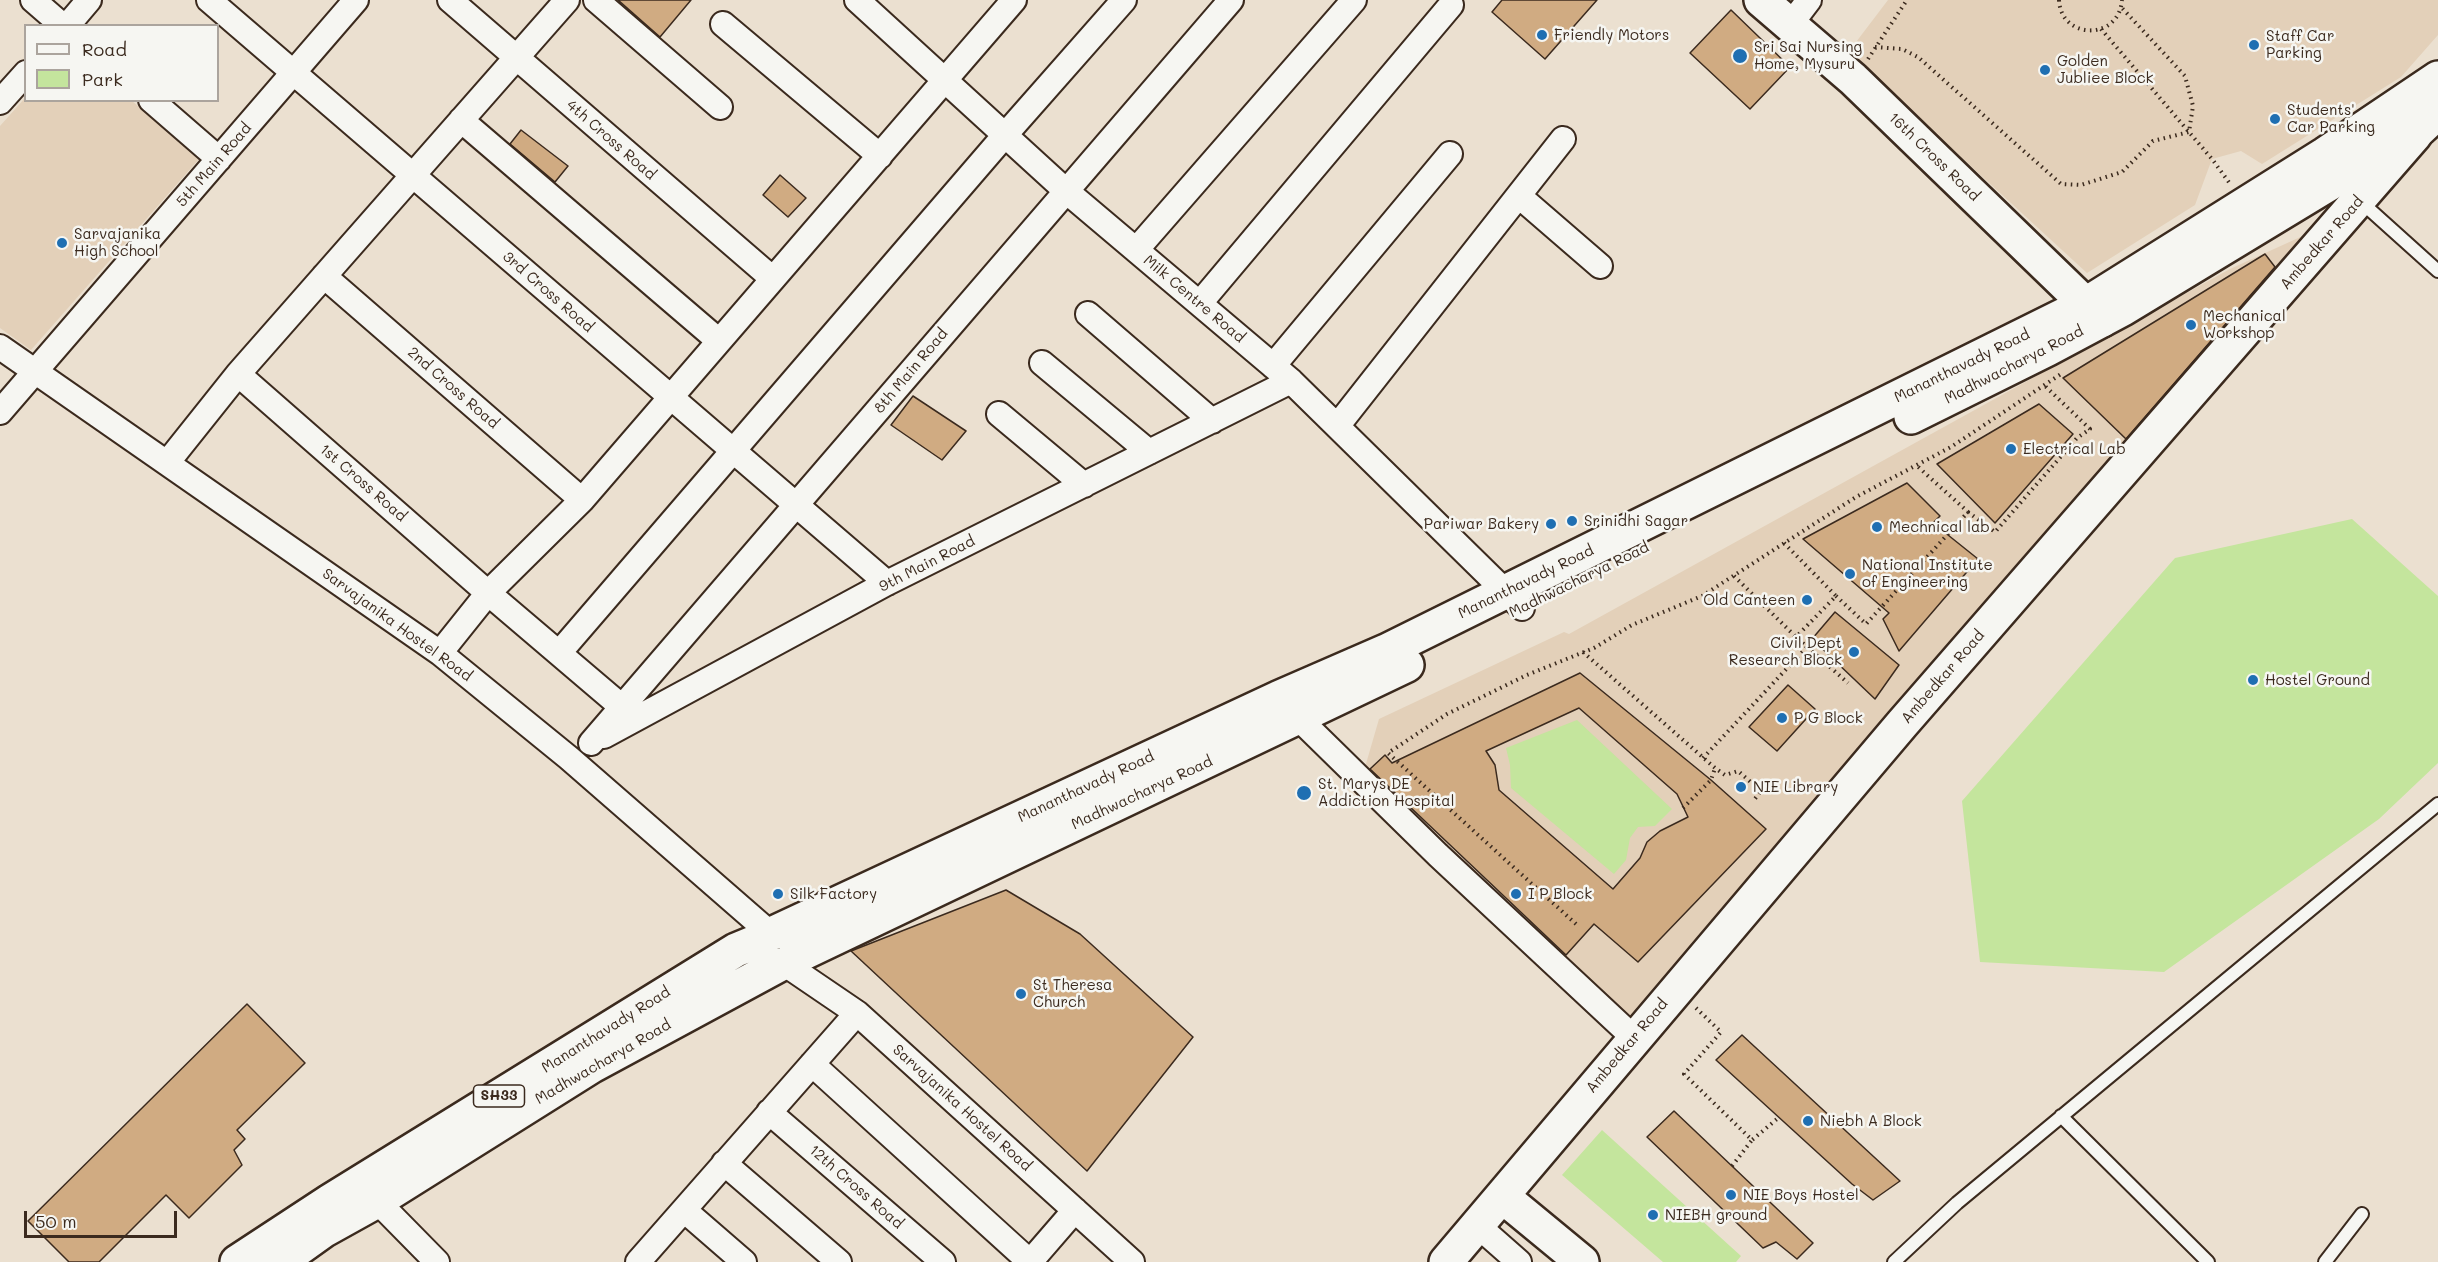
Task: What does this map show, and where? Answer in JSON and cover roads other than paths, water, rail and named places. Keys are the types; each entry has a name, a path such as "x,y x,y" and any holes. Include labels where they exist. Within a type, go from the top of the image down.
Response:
{"main road":[{"name":"16th Cross Road","path":"1761,0 1800,13 1853,79 2094,312"},
{"name":"Mananthavady Road","path":"237,1262 330,1201 736,950 778,948 1288,708 1386,651 1515,600 2094,312 2438,78"},
{"name":"Ambedkar Road","path":"1446,1262 1902,724 2429,121 2438,92"},
{"name":"Madhwacharya Road","path":"2094,312 2429,121"},
{"name":"Madhwacharya Road","path":"280,1262 323,1231 377,1201 778,948"},
{"path":"1502,1196 1582,1262"}],"street":[{"path":"33,0 63,24"},
{"path":"67,24 89,0"},
{"name":"3rd Cross Road","path":"209,0 887,583"},
{"name":"5th Main Road","path":"0,412 356,0"},
{"name":"4th Cross Road","path":"450,0 773,279"},
{"path":"167,463 238,374 567,0"},
{"path":"596,0 720,106"},
{"name":"Milk Centre Road","path":"857,0 1065,190 1282,373 1338,425 1515,600"},
{"path":"440,653 488,593 582,500 1014,0"},
{"path":"559,653 1124,0"},
{"name":"8th Main Road","path":"591,743 1231,0"},
{"path":"1136,250 1354,0"},
{"path":"1200,303 1451,5"},
{"path":"723,24 880,156"},
{"path":"0,102 24,75"},
{"path":"153,102 219,159"},
{"path":"461,120 719,341"},
{"path":"1338,425 1563,139"},
{"path":"1282,373 1450,154"},
{"path":"1518,196 1600,266"},
{"name":"2nd Cross Road","path":"324,276 582,500"},
{"path":"1088,314 1212,421"},
{"name":"Sarvajanika Hostel Road","path":"0,347 440,653 569,758 778,948 857,1013 1132,1262"},
{"path":"1042,363 1149,452"},
{"name":"9th Main Road","path":"569,758 591,743 887,583 1212,421 1282,373"},
{"name":"1st Cross Road","path":"238,374 622,707"},
{"path":"999,414 1084,485"},
{"path":"1288,708 1438,855 1634,1038"},
{"path":"638,1262 857,1013"},
{"path":"812,1064 1030,1262 1075,1210"},
{"name":"12th Cross Road","path":"769,1112 943,1262"},
{"path":"724,1163 839,1262"},
{"path":"377,1201 437,1262"},
{"path":"684,1210 744,1262"},
{"path":"1477,1225 1519,1262"}],"lane":[{"path":"2359,200 2438,272"},
{"path":"1894,1262 1957,1203 2438,804"},
{"path":"2061,1116 2208,1262"},
{"path":"2325,1262 2362,1214"}],"place":[{"name":"Friendly Motors","path":"1542,35"},
{"name":"Staff Car Parking","path":"2254,45"},
{"name":"Sri Sai Nursing Home, Mysuru","path":"1740,56"},
{"name":"Golden Jubliee Block","path":"2045,70"},
{"name":"Students' Car Parking","path":"2275,119"},
{"name":"Sarvajanika High School","path":"62,243"},
{"name":"Mechanical Workshop","path":"2191,325"},
{"name":"Electrical Lab","path":"2011,449"},
{"name":"Srinidhi Sagar","path":"1572,521"},
{"name":"Pariwar Bakery","path":"1551,524"},
{"name":"Mechnical lab","path":"1877,527"},
{"name":"National Institute of Engineering","path":"1850,574"},
{"name":"Old Canteen","path":"1807,600"},
{"name":"Civil Dept Research Block","path":"1854,652"},
{"name":"Hostel Ground","path":"2253,680"},
{"name":"P G Block","path":"1782,718"},
{"name":"NIE Library","path":"1741,787"},
{"name":"St. Marys DE Addiction Hospital","path":"1304,793"},
{"name":"Silk Factory","path":"778,894"},
{"name":"I P Block","path":"1516,894"},
{"name":"St Theresa Church","path":"1021,994"},
{"name":"Niebh A Block","path":"1808,1121"},
{"name":"NIE Boys Hostel","path":"1731,1195"},
{"name":"NIEBH ground","path":"1653,1215"}]}
